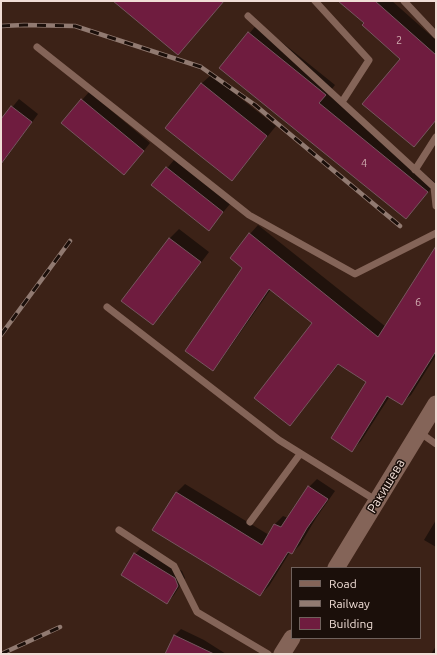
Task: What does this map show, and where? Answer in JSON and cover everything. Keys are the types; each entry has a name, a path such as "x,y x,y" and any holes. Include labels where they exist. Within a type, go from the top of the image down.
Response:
{"street":[{"name":"Ракишева","path":"337,567 436,404"},
{"path":"282,654 291,639"}],"lane":[{"path":"315,1 368,60 342,102"},
{"path":"404,1 436,35"},
{"path":"248,16 434,187 436,206"},
{"path":"37,47 249,215 354,274 436,233"},
{"path":"415,170 436,137"},
{"path":"107,306 279,440 377,501"},
{"path":"419,432 436,444"},
{"path":"250,522 300,454"},
{"path":"119,530 174,566 197,612 268,654"}],"building":[{"path":"113,1 224,1 178,55"},
{"path":"338,1 375,1 436,55 436,120 414,147 362,104 400,59 362,25 364,23"},
{"path":"248,32 326,95 319,103 428,192 406,219 219,68"},
{"path":"201,83 267,136 232,181 165,128"},
{"path":"81,99 144,151 124,175 61,123"},
{"path":"11,106 32,122 1,164 1,119"},
{"path":"166,167 223,212 209,231 151,185"},
{"path":"249,233 378,337 436,246 436,351 402,405 387,396 352,452 331,438 366,382 338,364 290,426 254,398 312,323 269,289 213,371 185,351 242,268 230,258"},
{"path":"169,238 201,262 153,325 121,301"},
{"path":"308,486 328,499 307,528 292,554 288,552 260,596 152,530 176,492 262,545 274,524 281,527"},
{"path":"134,553 175,578 178,586 167,604 121,575"},
{"path":"174,635 214,654 165,654"}],"railway":[{"path":"1,26 75,26 201,67 255,105 400,226"},
{"path":"1,335 70,241"},
{"path":"1,654 60,627"}]}
